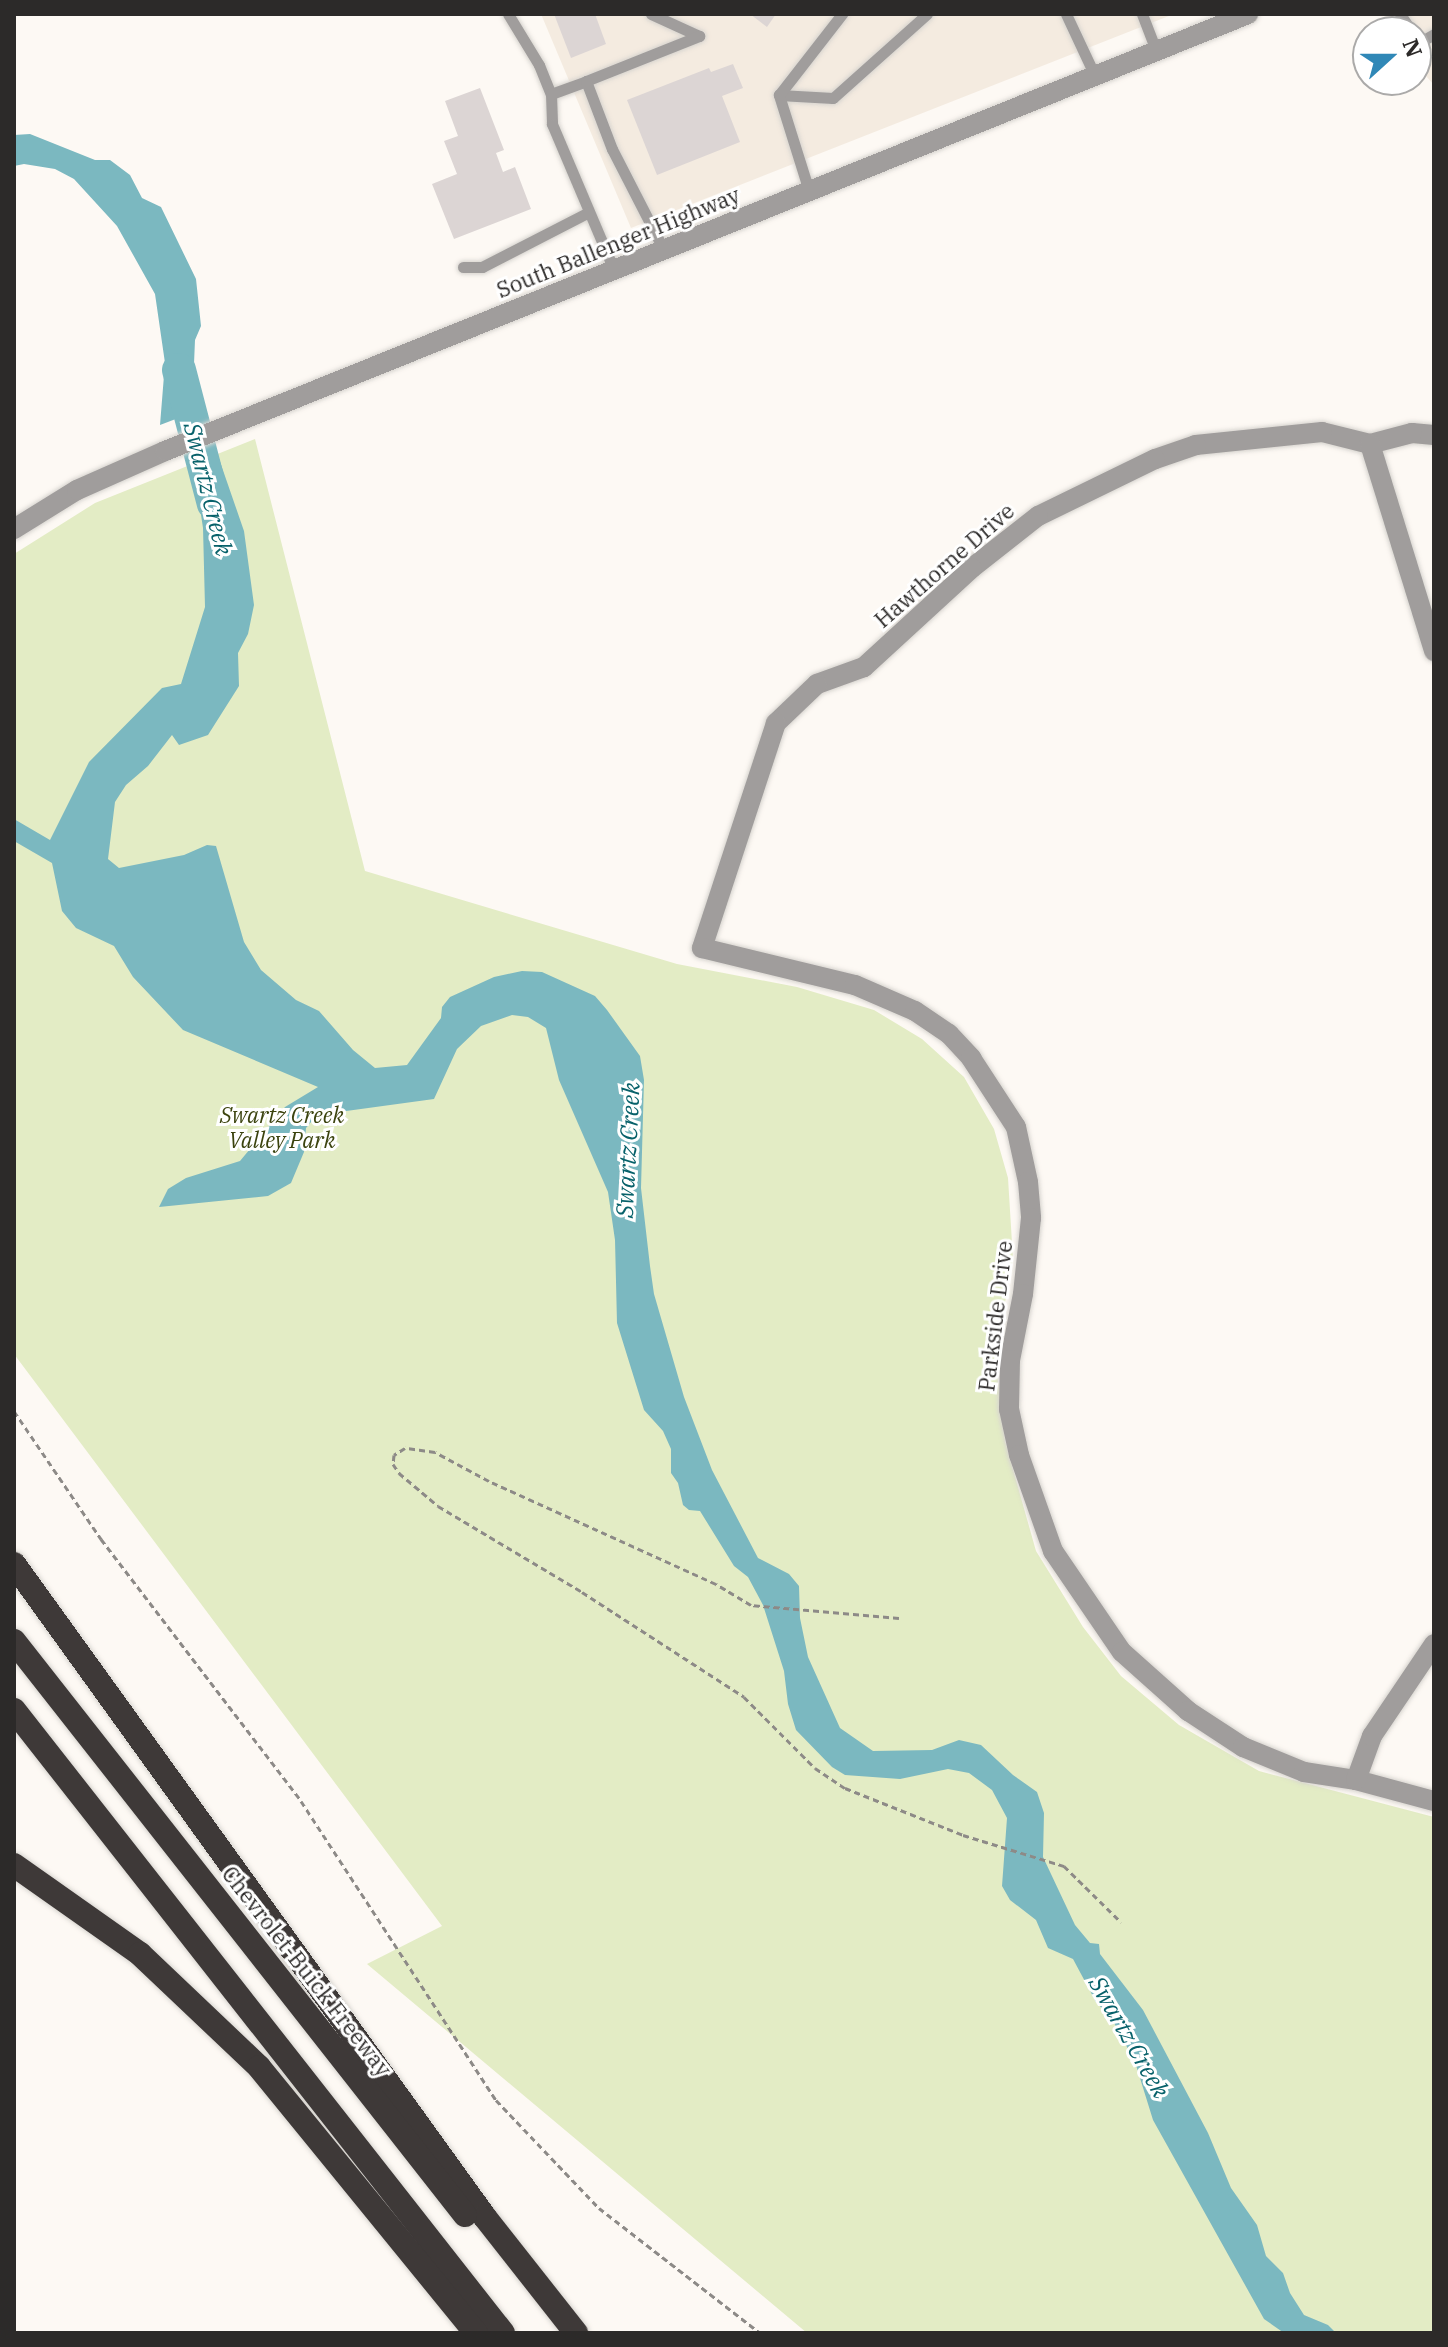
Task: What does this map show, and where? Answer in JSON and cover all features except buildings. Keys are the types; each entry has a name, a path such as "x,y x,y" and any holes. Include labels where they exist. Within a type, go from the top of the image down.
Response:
{"highway":[{"path":"14,1564 484,2216 576,2333"},
{"name":"Chevrolet-Buick Freeway","path":"14,1641 559,2333"},
{"path":"14,1710 503,2333"},
{"path":"14,1865 140,1954 259,2067 476,2333"}],"street":[{"name":"South Ballenger Highway","path":"14,529 77,490 165,451 1248,14"},
{"name":"Hawthorne Drive","path":"702,948 776,723 817,684 864,667 972,568 1038,516 1155,459 1196,445 1322,432 1370,444 1412,433 1434,435"},
{"path":"1370,444 1434,651"},
{"name":"Parkside Drive","path":"702,948 855,985 915,1011 949,1034 971,1058 1016,1127 1028,1182 1031,1218 1023,1294 1010,1360 1009,1409 1019,1455 1053,1551 1122,1652 1213,1730 1270,1760 1304,1772 1356,1780 1434,1801"},
{"path":"1356,1780 1372,1736 1434,1644"}],"lane":[{"path":"508,14 539,65 551,94 552,124 614,270"},
{"path":"551,94 699,36 651,14"},
{"path":"779,95 842,14"},
{"path":"779,95 833,98 927,14"},
{"path":"1066,14 1095,76"},
{"path":"1142,14 1156,51"},
{"path":"586,81 612,149 664,250"},
{"path":"779,95 809,191"},
{"path":"463,267 482,267 589,212"}],"path":[{"path":"14,1411 110,1551 301,1801 496,2100 599,2208 760,2333"},
{"path":"899,1618 823,1614 751,1605 716,1584 489,1481 435,1452 405,1448 394,1455 393,1464 399,1473 438,1506 582,1592 744,1697 783,1739 825,1775 882,1804 1064,1866 1121,1922"}],"shaded area":[{"path":"541,14 1174,14 631,228"},
{"path":"1434,14 1434,85 1432,16 1386,16"}],"green space":[{"name":"Swartz Creek Valley Park","path":"255,439 365,871 677,964 797,987 874,1010 922,1039 964,1077 994,1129 1008,1178 1013,1259 995,1357 1005,1441 1036,1551 1083,1627 1121,1676 1179,1725 1259,1771 1434,1817 1434,2333 807,2333 367,1964 442,1926 14,1354 14,554 95,503"}],"water":[{"path":"30,134 95,160 110,160 130,175 142,198 161,207 196,279 201,326 195,340 194,364 202,409 160,425 165,363 155,294 117,226 74,179 55,169 24,164 14,166 14,135"},
{"path":"217,453 244,531 254,605 248,634 238,653 239,686 208,735 179,745 172,735 148,766 126,785 115,802 108,859 119,868 184,855 207,845 216,846 244,942 261,970 296,1000 319,1011 353,1050 375,1068 407,1065 441,1018 442,1007 450,997 494,977 522,971 542,972 595,996 607,1010 640,1056 644,1080 641,1188 650,1266 654,1294 684,1397 712,1470 758,1558 789,1574 799,1586 800,1618 808,1657 840,1728 873,1751 932,1750 959,1740 981,1745 1013,1775 1037,1792 1044,1813 1043,1857 1075,1925 1090,1943 1099,1944 1100,1954 1143,2010 1208,2133 1231,2188 1257,2225 1266,2256 1283,2273 1290,2293 1304,2315 1328,2325 1336,2333 1284,2333 1264,2319 1153,2120 1135,2062 1112,2019 1096,2002 1073,1959 1048,1948 1036,1920 1010,1900 1002,1886 1007,1818 992,1790 969,1773 948,1769 900,1779 845,1775 832,1767 796,1730 788,1704 784,1671 763,1605 748,1577 734,1566 700,1511 689,1510 683,1505 678,1483 671,1473 671,1449 663,1431 644,1410 617,1323 615,1240 608,1192 559,1080 546,1028 528,1017 512,1015 481,1026 457,1049 434,1099 317,1115 306,1128 304,1152 291,1183 268,1196 159,1207 168,1189 186,1178 240,1161 285,1107 318,1087 183,1030 133,977 114,946 76,928 62,911 52,863 14,841 14,819 50,840 89,762 162,688 181,684 205,607 203,528 198,495 187,464"}],"waterway":[{"name":"Swartz Creek","path":"179,370 214,504"}]}
